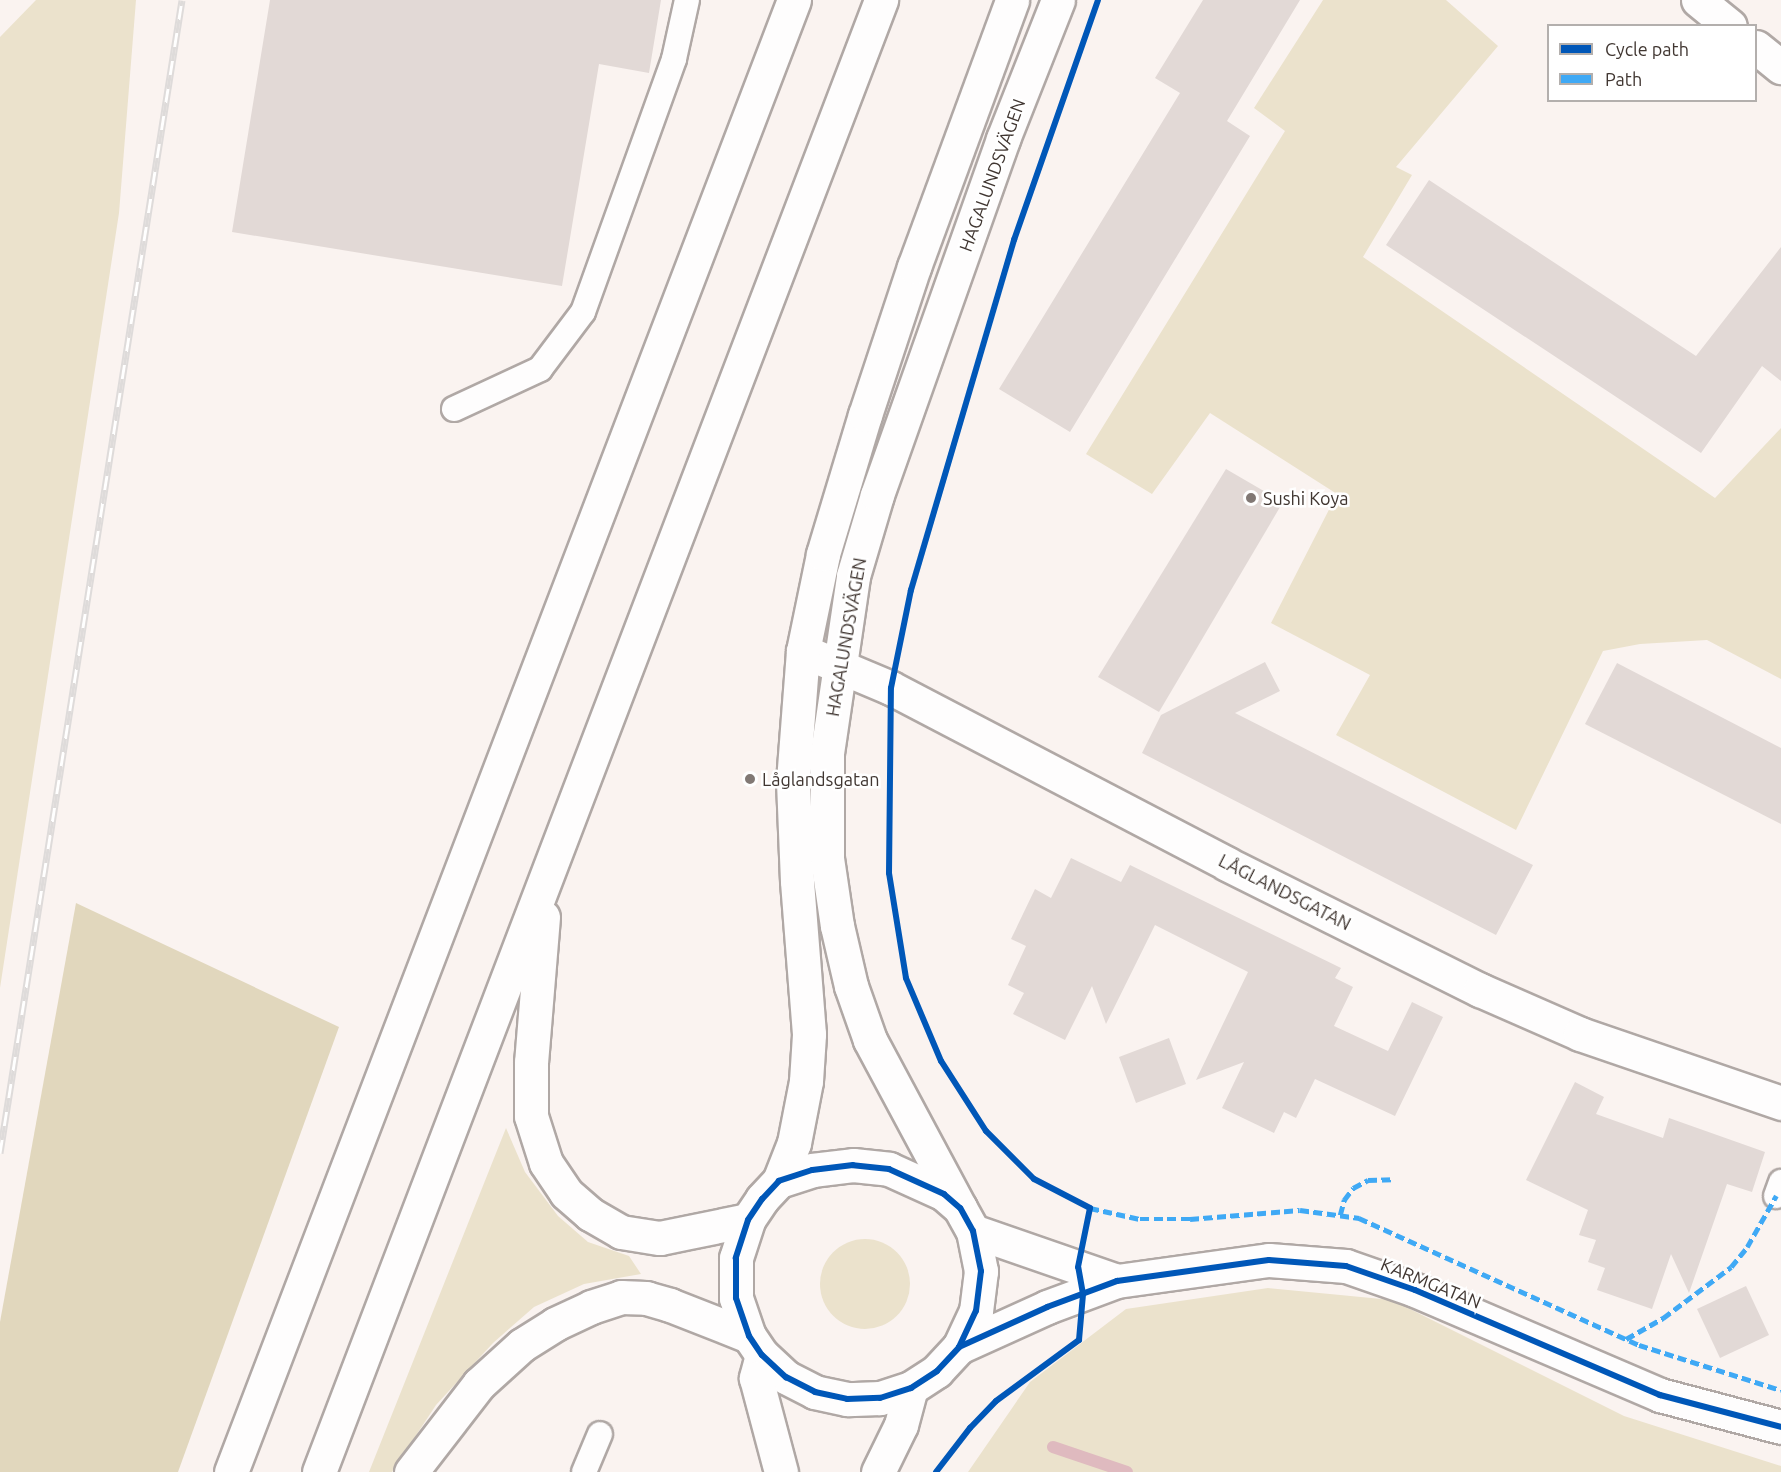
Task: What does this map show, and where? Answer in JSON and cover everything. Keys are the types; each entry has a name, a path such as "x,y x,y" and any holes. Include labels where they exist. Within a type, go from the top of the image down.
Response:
{"main road":[{"path":"231,1472 794,0"},
{"path":"319,1472 881,0"},
{"name":"HAGALUNDSVÄGEN","path":"1012,0 914,267 865,415 823,554 803,651 793,782 796,881 809,1034 806,1082 794,1143 779,1181 762,1199 748,1220 736,1258 736,1298 756,1345 786,1377 815,1392 858,1399 880,1398 911,1388 937,1371 959,1347 976,1311 981,1271 966,1220 870,1041 850,986 837,926 827,858 827,753 839,665 853,576 877,495 1003,139 1058,0"},
{"path":"1698,0 1728,24"},
{"path":"1757,49 1781,67"},
{"name":"LÅGLANDSGATAN","path":"803,651 891,688 1227,864 1480,990 1580,1034 1781,1103"},
{"path":"545,882 531,1062 531,1116 546,1163 566,1193 590,1214 621,1232 660,1238 748,1220"},
{"name":"HAGALUNDSVÄGEN","path":"779,1181 812,1170 853,1165 889,1169 927,1185 966,1220"},
{"name":"KARMGATAN","path":"966,1220 1117,1281"},
{"name":"KARMGATAN","path":"959,1347 1047,1307 1117,1281 1269,1260 1346,1266 1415,1290 1660,1395 1781,1427"},
{"path":"411,1472 472,1393 496,1369 530,1340 555,1324 591,1307 621,1297 646,1298 756,1345"},
{"name":"HAGALUNDSVÄGEN","path":"756,1345 756,1378 781,1472"},
{"path":"878,1472 901,1425 911,1388"}],"lane":[{"path":"454,410 540,369 583,312 674,59 687,0"},
{"path":"584,1472 600,1434"}],"shaded area":[{"path":"36,0 136,0 119,213 0,988 0,37"},
{"path":"1323,0 1446,0 1498,46 1396,167 1412,175 1363,257 1715,498 1781,428 1781,679 1707,640 1640,644 1603,651 1516,830 1336,735 1370,675 1271,623 1337,494 1210,413 1152,494 1086,454 1285,131 1254,108"},
{"path":"76,903 339,1027 178,1472 0,1472 0,1322"},
{"path":"506,1128 525,1172 558,1216 588,1242 629,1256 641,1274 584,1284 534,1307 493,1343 436,1405 392,1472 369,1472"},
{"path":"865,1239 882,1243 897,1252 906,1267 910,1284 906,1301 897,1316 882,1325 865,1329 848,1325 833,1316 824,1301 820,1284 824,1267 833,1252 848,1243"},
{"path":"1268,1288 1392,1300 1624,1416 1781,1466 1781,1472 968,1472 1030,1382 1126,1309"}],"building":[{"path":"270,0 661,0 649,73 599,64 562,286 232,232"},
{"path":"1203,0 1300,0 1227,121 1250,136 1070,432 999,389 1180,93 1155,78"},
{"path":"1429,180 1696,356 1781,247 1781,381 1762,366 1701,453 1386,245"},
{"path":"1226,469 1283,502 1159,712 1098,677"},
{"path":"1265,662 1280,691 1235,713 1533,865 1496,935 1142,753 1161,715"},
{"path":"1617,663 1781,748 1781,824 1585,724"},
{"path":"1071,858 1121,882 1130,865 1341,968 1335,978 1353,987 1334,1026 1388,1051 1412,1002 1443,1017 1395,1116 1315,1079 1296,1118 1284,1112 1274,1133 1222,1108 1244,1062 1196,1080 1248,972 1155,925 1106,1024 1092,986 1065,1040 1013,1014 1024,993 1008,985 1026,946 1011,939 1035,889 1051,898"},
{"path":"1169,1038 1186,1084 1136,1103 1119,1057"},
{"path":"1575,1082 1604,1097 1596,1114 1663,1138 1669,1118 1765,1152 1752,1192 1727,1184 1689,1293 1671,1254 1652,1309 1597,1290 1605,1268 1588,1262 1596,1240 1579,1235 1588,1210 1526,1180"},
{"path":"1746,1286 1769,1335 1720,1358 1697,1309"}],"waterway":[{"path":"1053,1447 1127,1472"}],"railway":[{"path":"0,1153 182,0"}],"marked path":[{"path":"1340,1215 1344,1200 1353,1188 1368,1180 1393,1179"},
{"path":"1626,1339 1663,1318 1731,1267 1747,1247 1776,1196"},
{"path":"1090,1208 1140,1219 1190,1219 1300,1210 1359,1218 1639,1345 1781,1390"}],"cycle path":[{"path":"936,1472 970,1428 996,1401 1079,1340 1083,1294 1078,1267 1090,1208 1034,1179 986,1131 941,1061 906,978 889,873 891,688 911,590 1014,240 1098,0"},
{"path":"959,1347 976,1311 981,1271 973,1231 960,1208 944,1194 889,1169 853,1165 812,1170 779,1181 762,1199 748,1220 736,1258 736,1298 749,1336 762,1355 786,1377 815,1392 847,1399 880,1398 911,1388 937,1371 959,1347 1047,1307 1117,1281 1269,1260 1346,1266 1415,1290 1660,1395 1781,1427"}],"place":[{"name":"Sushi Koya","path":"1251,498"},
{"name":"Låglandsgatan","path":"750,779"}]}
